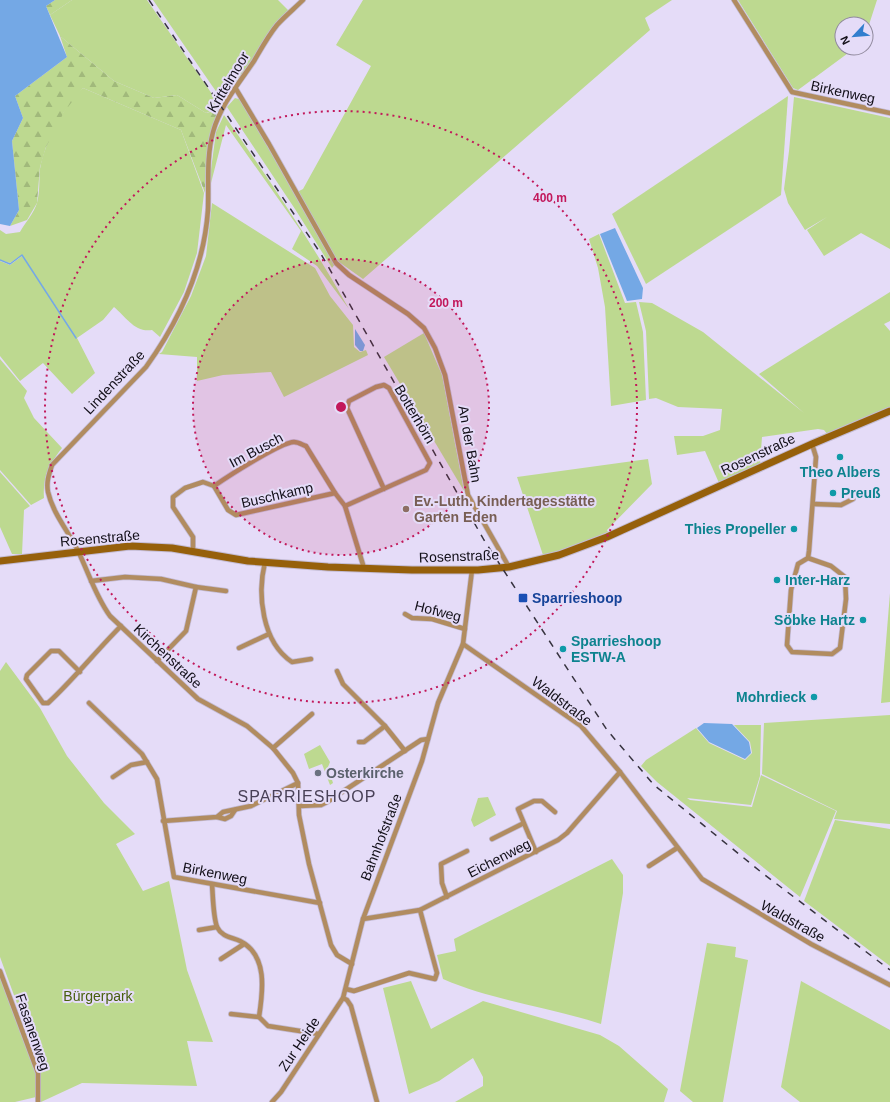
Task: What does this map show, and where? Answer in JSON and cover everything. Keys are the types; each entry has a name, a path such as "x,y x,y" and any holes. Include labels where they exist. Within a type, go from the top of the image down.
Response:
{"main road":[{"name":"Rosenstraße","path":"0,561 130,546 172,548 265,562 364,568 472,570 509,567 559,555 607,537 812,444 890,411"}],"street":[{"name":"Krittelmoor","path":"208,191 208,159 213,131 223,108 277,26 303,0"},
{"name":"Birkenweg","path":"734,0 792,92 890,113"},
{"name":"An der Bahn","path":"236,88 336,263 349,275 418,322 424,328 432,342 445,375 468,495 509,567"},
{"name":"Lindenstraße","path":"78,552 51,503 47,490 52,465 61,453 139,375 155,354 163,340 184,301 199,261 208,211 208,191"},
{"name":"Botterhörn","path":"345,506 384,489 426,470 430,463 389,388 384,385 376,387 349,401 347,408 384,489"},
{"name":"Im Busch","path":"214,486 238,470 281,447 294,442 306,446 335,493 345,506 364,568"},
{"path":"808,558 814,504 816,458 812,444"},
{"path":"193,552 193,537 173,507 171,500 185,488 203,482 214,486"},
{"name":"Buschkamp","path":"214,486 228,510 236,515 335,493"},
{"path":"814,504 841,505 853,499"},
{"name":"Kirchenstraße","path":"78,552 102,605 121,626 198,699 247,726 273,748 293,773 298,783 300,806 299,815 309,864 332,945 337,955 352,964"},
{"path":"808,558 831,566 845,577 846,598 840,648 832,654 792,652 787,645 791,590 798,564 808,558"},
{"path":"265,562 262,573 261,603 270,634 282,656 292,662 311,659"},
{"name":"Bahnhofstraße","path":"343,998 363,919 422,761 438,703 463,644 472,570"},
{"path":"90,581 126,577 161,579 196,587 226,591"},
{"path":"157,661 186,631 196,587"},
{"name":"Hofweg","path":"406,614 412,618 432,619 465,629"},
{"path":"80,672 59,651 55,650 51,651 27,674 26,679 43,704 48,703 80,672 92,656 121,626"},
{"path":"239,648 270,634"},
{"name":"Waldstraße","path":"463,644 581,726 620,772 702,879 811,944 890,985"},
{"path":"337,671 343,684 385,726 405,751"},
{"name":"Birkenweg","path":"89,703 142,754 157,779 163,821 174,877 320,903"},
{"path":"273,748 312,714"},
{"path":"359,742 364,742 385,726"},
{"path":"300,806 321,805 327,802 421,740 428,739"},
{"path":"113,777 131,765 148,762"},
{"name":"Eichenweg","path":"363,919 420,910 536,852 567,833 620,772"},
{"path":"163,821 217,817 223,812 251,806 298,783"},
{"path":"536,852 522,824 518,809 534,801 542,801 555,812"},
{"path":"492,839 522,824"},
{"path":"649,866 677,848"},
{"path":"447,897 442,883 441,864 467,850"},
{"path":"212,884 217,927 222,934 244,944 253,951 261,968 263,984 259,1017"},
{"path":"346,989 354,990 409,973 435,979 437,973 420,910"},
{"path":"199,930 217,927"},
{"path":"221,959 244,944"},
{"name":"Fasanenweg","path":"0,971 38,1073 38,1102"},
{"path":"343,998 347,1000 351,1006 377,1102"},
{"name":"Zur Heide","path":"272,1102 281,1092 343,998"},
{"path":"231,1014 259,1017 268,1026 319,1034"}],"green space":[{"path":"55,0 72,0 50,15 46,6"},
{"path":"72,0 147,0 221,107 206,113 177,95 154,98 114,81 60,36 50,15"},
{"path":"153,0 278,0 289,11 224,103"},
{"path":"363,0 672,0 645,18 650,30 363,279 339,262 323,239 297,192 303,189 371,66 336,45"},
{"path":"738,0 877,0 872,16 834,16 834,56 844,56 798,90 793,88"},
{"path":"60,36 114,81 154,98 177,95 206,113 218,110 208,151 205,193 181,130 83,88 64,112 46,147 40,167 37,203 27,220 10,226 19,210 12,141 23,118 15,96 67,57"},
{"path":"83,88 181,130 204,193 197,253 184,292 160,337 152,330 136,327 114,307 103,320 77,338 22,255 10,263 0,260 0,230 6,234 20,232 32,214 38,199 42,159 50,137 69,104"},
{"path":"788,96 781,195 646,284 612,214"},
{"path":"794,97 890,118 890,249 861,233 824,256 807,230 827,217 805,230 788,203 784,189"},
{"path":"235,98 242,100 335,264 332,268 295,209 227,107"},
{"path":"224,115 289,210 349,309 317,266 292,249 301,231 226,125 211,183 210,177 216,132"},
{"path":"212,203 315,268 330,296 353,325 354,347 360,352 366,350 368,355 284,397 271,372 223,375 197,381 197,357 159,354 162,352 191,296 206,256"},
{"path":"599,234 625,303 636,302 643,332 646,400 611,406 605,307 598,268 589,239"},
{"path":"22,256 77,338 95,373 72,394 43,363 20,381 0,356 0,261 10,265"},
{"path":"890,292 890,321 884,324 890,331 890,409 828,435 824,430 818,429 762,437 760,464 719,483 705,451 677,455 674,436 703,436 720,430 722,409 678,407 656,398 649,399 646,331 639,302 652,303 703,332 804,413 759,374"},
{"path":"424,333 442,375 464,491 384,357"},
{"path":"0,359 27,391 24,398 34,418 62,448 50,465 46,477 44,498 31,505 0,470"},
{"path":"648,459 652,484 607,530 608,532 559,552 543,555 517,477"},
{"path":"0,472 30,506 24,510 22,554 12,554 0,527"},
{"path":"890,593 890,702 881,703"},
{"name":"Bürgerpark","path":"6,662 40,708 67,756 104,803 135,834 116,844 143,891 169,881 187,970 213,1042 187,1041 197,1086 82,1083 41,1102 41,1069 0,957 0,671"},
{"path":"890,715 890,824 834,819 837,811 762,774 764,723"},
{"path":"734,725 761,725 760,776 751,805 687,798 690,800 752,807 761,775 836,811 800,897 657,782 641,766 646,760 696,728 709,743 745,760 752,753 750,742"},
{"path":"320,745 330,762 328,767 333,783 330,785 322,764 309,769 304,754"},
{"path":"488,797 496,815 474,827 471,820 478,798"},
{"path":"835,820 890,829 890,966 804,901"},
{"path":"612,859 623,875 623,893 601,1024 482,993 443,979 437,955 456,951 454,939"},
{"path":"707,943 736,947 735,957 748,960 723,1102 693,1102 680,1091"},
{"path":"0,977 35,1071 36,1097 15,1102 0,1102"},
{"path":"411,981 431,1029 483,1001 600,1035 619,1046 668,1089 664,1102 455,1102 483,1086 483,1077 473,1058 439,1081 409,1094 383,988"},
{"path":"801,981 890,1030 890,1102 800,1102 781,1087"}],"water":[{"path":"0,0 55,0 46,6 67,57 15,96 23,118 12,141 19,210 10,226 0,224"},
{"path":"615,228 643,288 642,299 627,301 600,234"},
{"path":"355,329 365,345 363,351 360,351 355,345"},
{"path":"704,723 732,724 749,742 751,753 745,759 709,742 697,728"}],"waterway":[{"path":"0,260 10,264 22,255 76,338"}],"railway":[{"path":"149,0 321,254 484,540 607,730 654,785 761,872 890,970"}],"place":[{"name":"Theo Albers","path":"840,457"},
{"name":"Preuß","path":"833,493"},
{"name":"Ev.-Luth. Kindertagesstätte Garten Eden","path":"406,509"},
{"name":"Thies Propeller","path":"794,529"},
{"name":"Inter-Harz","path":"777,580"},
{"name":"Sparrieshoop","path":"523,598"},
{"name":"Söbke Hartz","path":"863,620"},
{"name":"Sparrieshoop ESTW-A","path":"563,649"},
{"name":"Mohrdieck","path":"814,697"},
{"name":"Osterkirche","path":"318,773"}],"district":[{"name":"SPARRIESHOOP","path":"307,796"}]}
